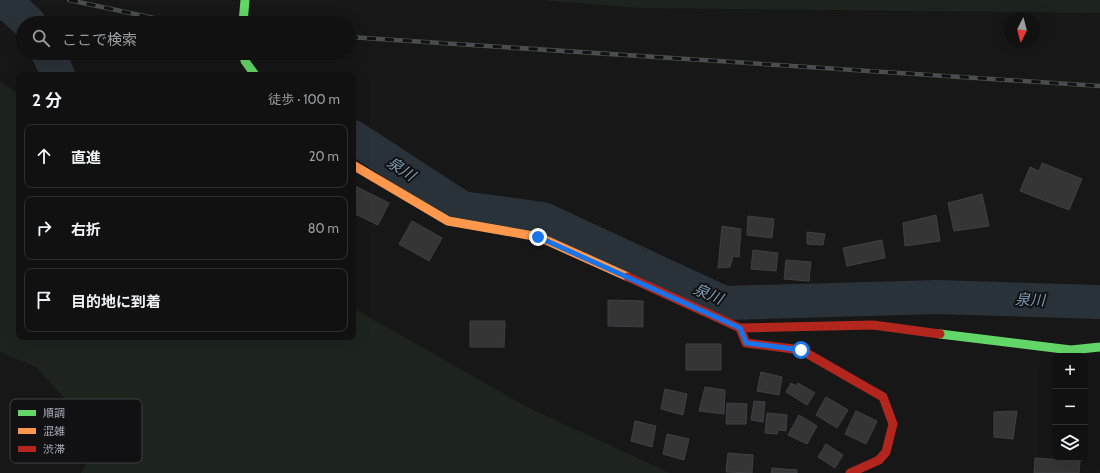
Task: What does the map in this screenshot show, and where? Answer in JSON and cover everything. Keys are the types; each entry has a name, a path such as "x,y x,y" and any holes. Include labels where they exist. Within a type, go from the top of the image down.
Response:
{"street":[{"path":"243,16 244,0"},
{"path":"245,60 253,72"},
{"path":"356,167 448,221 538,237 740,328 873,325 1071,350 1100,347"},
{"path":"740,328 746,343 801,350 883,397 893,424 886,452 879,460 850,473"}],"shaded area":[{"path":"540,0 1100,0 1100,13 639,8"},
{"path":"0,82 16,92 16,340 356,340 356,310 527,407 670,473 80,473 82,472 86,463 142,463 142,399 65,399 36,367 0,352"}],"building":[{"path":"1042,163 1082,179 1069,210 1020,191 1030,167 1039,171"},
{"path":"356,186 389,203 378,225 356,214"},
{"path":"982,194 989,226 954,231 948,203"},
{"path":"936,215 940,241 905,246 903,223"},
{"path":"748,216 774,219 772,238 747,235"},
{"path":"412,221 442,238 429,261 399,244"},
{"path":"722,226 741,229 739,257 733,256 730,267 718,268"},
{"path":"807,232 825,234 823,245 807,244"},
{"path":"882,240 885,258 847,266 843,248"},
{"path":"753,250 778,253 776,271 751,269"},
{"path":"786,260 811,262 809,281 784,279"},
{"path":"608,300 643,301 643,327 608,326"},
{"path":"470,321 505,321 504,347 470,347"},
{"path":"686,344 721,344 721,370 686,370"},
{"path":"761,372 782,377 779,395 757,391"},
{"path":"791,383 796,386 798,383 815,393 807,405 786,392"},
{"path":"705,387 725,390 724,414 699,411"},
{"path":"665,389 687,394 683,415 661,409"},
{"path":"826,397 848,410 837,428 816,415"},
{"path":"754,401 765,402 763,422 751,420"},
{"path":"727,403 747,404 746,424 726,424"},
{"path":"856,411 877,421 866,444 845,434"},
{"path":"1017,411 1013,439 994,437 994,412"},
{"path":"767,413 787,415 786,431 778,430 777,434 765,433"},
{"path":"799,415 817,426 807,444 788,435"},
{"path":"635,421 656,426 652,447 631,441"},
{"path":"667,434 689,439 684,460 663,454"},
{"path":"826,444 843,455 835,468 818,457"},
{"path":"728,453 753,455 752,473 726,472"},
{"path":"1035,458 1052,459 1052,461 1080,461 1079,473 1034,473"},
{"path":"772,468 797,470 797,473 771,473"}],"waterway":[{"name":"泉川","path":"0,2 12,7 22,16"},
{"name":"泉川","path":"51,60 57,72"},
{"name":"泉川","path":"356,139 462,208 543,219 724,303 938,297 1100,302"}],"railway":[{"path":"69,0 144,16"},
{"path":"356,37 1100,86"}],"traffic: fast":[{"path":"244,16 245,0"},
{"path":"245,60 253,72"},
{"path":"940,334 1071,350 1100,347"}],"traffic: slow":[{"path":"356,167 448,221 539,237 628,277"}],"traffic: jam":[{"path":"628,277 740,328 873,325 940,334"},
{"path":"740,328 746,343 801,350 883,397 893,424 886,452 879,460 850,473"}],"route":[{"path":"538,237 740,328 746,343 801,350"}]}
